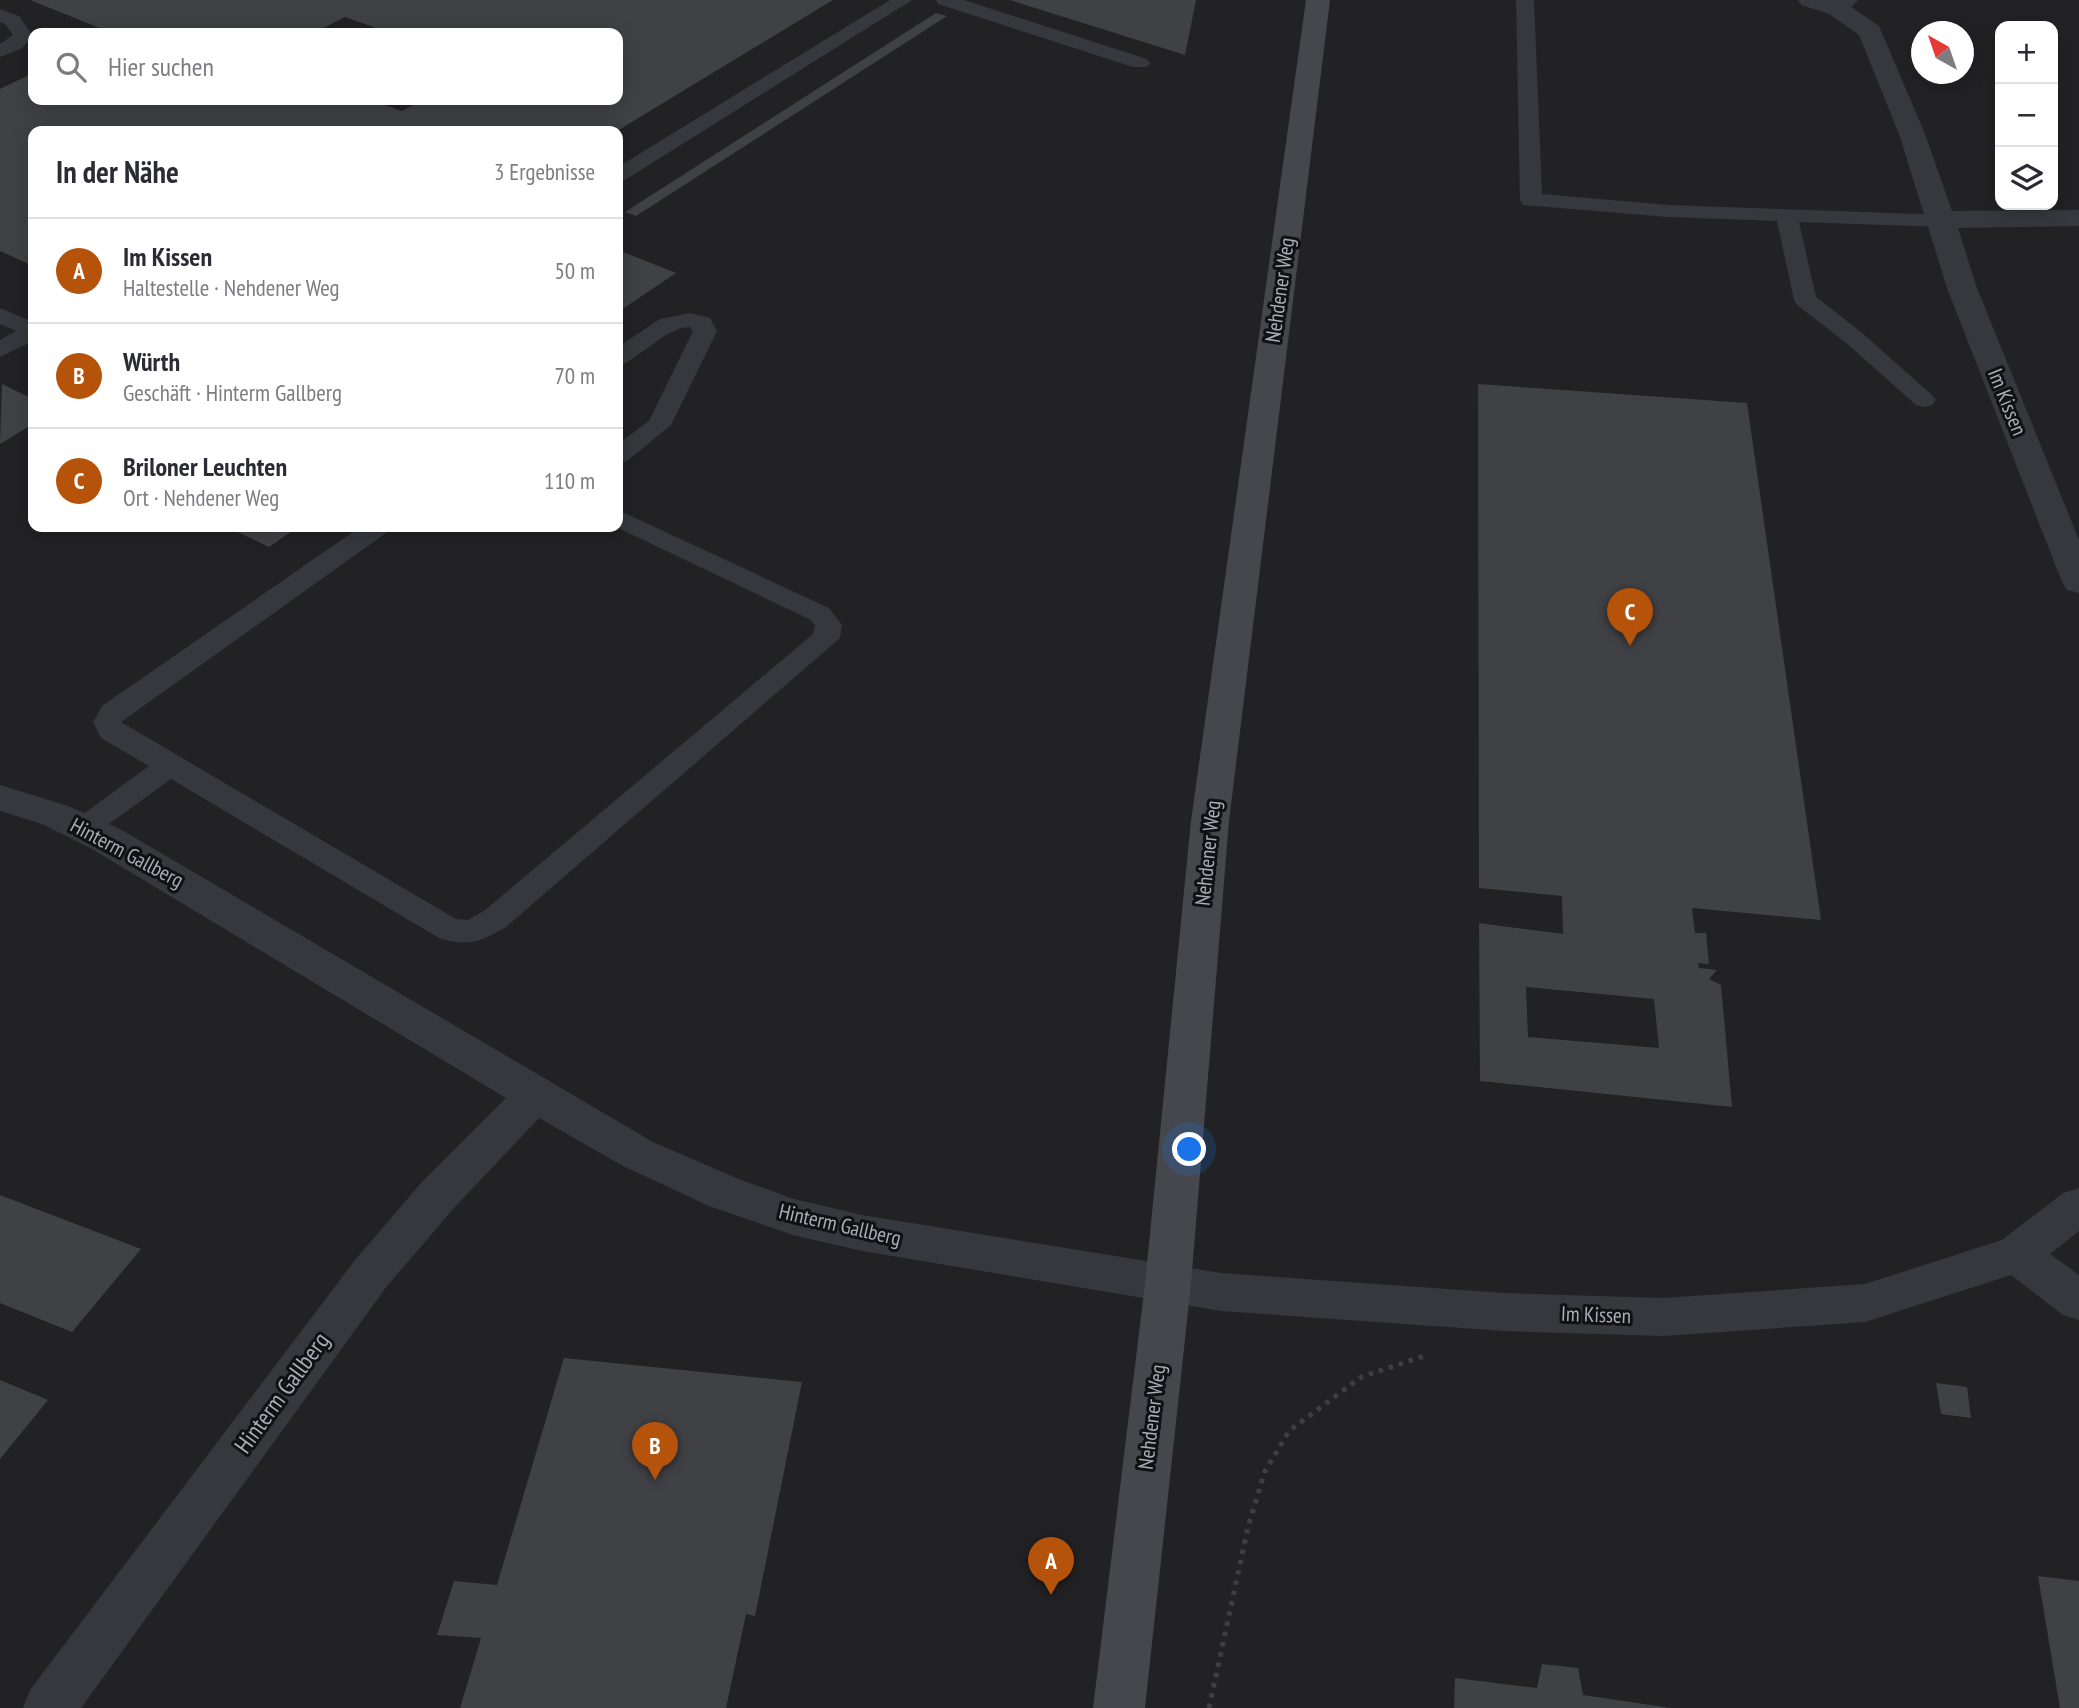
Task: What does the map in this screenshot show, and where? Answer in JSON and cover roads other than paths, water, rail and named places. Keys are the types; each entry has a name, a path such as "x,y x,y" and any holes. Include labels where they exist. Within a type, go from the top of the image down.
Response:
{"street":[{"name":"Nehdener Weg","path":"1119,1708 1168,1284 1210,821 1318,0"},
{"name":"Im Kissen","path":"1810,0 1843,5 1870,32 1912,134 1962,288 2079,582"},
{"path":"1941,220 2079,218"},
{"name":"Hinterm Gallberg","path":"0,798 85,827 638,1154 725,1193 793,1217 862,1233 1168,1284"},
{"name":"Hinterm Gallberg","path":"49,1708 371,1273 438,1195 535,1095"},
{"name":"Im Kissen","path":"1168,1284 1221,1292 1504,1312 1663,1317 1866,1303 2017,1254 2079,1206"},
{"path":"2017,1254 2079,1301"}],"lane":[{"path":"623,173 903,0"},
{"path":"944,0 1140,63"},
{"path":"1525,0 1531,200 1668,211 1941,220"},
{"path":"0,15 12,20 23,36 14,45 0,51"},
{"path":"1786,214 1805,300 1853,337 1924,400"},
{"path":"0,315 28,329"},
{"path":"623,355 677,320 691,319 702,323 705,331 659,425 623,452"},
{"path":"0,350 28,334"},
{"path":"370,532 112,713 107,722 111,731 450,930 473,932 495,919 826,638 829,625 820,614 623,520"},
{"path":"85,827 170,766"}],"place":[{"name":"Briloner Leuchten","path":"1630,646"},
{"name":"Würth","path":"655,1480"},
{"name":"Im Kissen","path":"1051,1595"}]}
